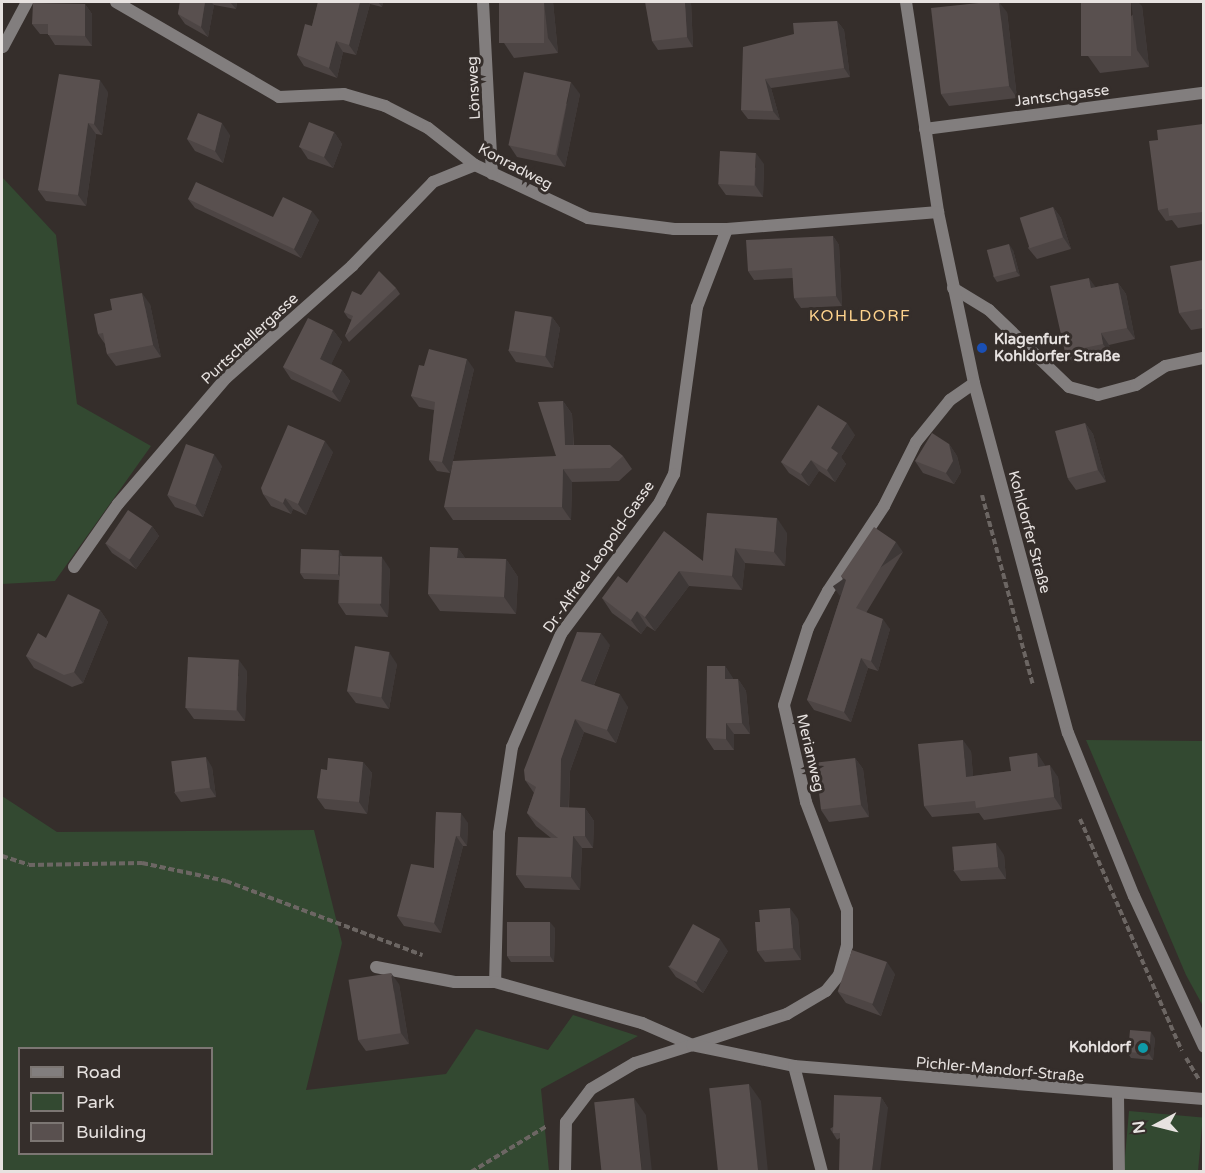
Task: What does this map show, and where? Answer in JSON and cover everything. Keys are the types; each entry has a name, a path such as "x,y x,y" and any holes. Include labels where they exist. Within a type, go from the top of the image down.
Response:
{"street":[{"path":"3,47 27,2"},
{"name":"Konradweg","path":"116,2 279,97 344,94 385,106 428,128 475,165 588,218 674,229 727,229 938,212"},
{"name":"Lönsweg","path":"483,2 492,174"},
{"name":"Kohldorfer Straße","path":"906,2 938,212 953,288 974,382 1068,733 1134,896 1203,1047"},
{"name":"Jantschgasse","path":"925,129 1203,93"},
{"name":"Purtschellergasse","path":"74,567 118,504 226,378 352,266 432,182 475,165"},
{"name":"Dr.-Alfred-Leopold-Gasse","path":"495,982 499,833 512,747 561,634 660,502 674,474 697,307 727,229"},
{"path":"953,288 989,310 1069,387 1098,395 1136,385 1166,366 1203,358"},
{"name":"Merianweg","path":"692,1046 787,1014 826,991 839,975 847,946 847,910 806,802 784,705 808,628 828,591 884,506 916,442 950,400 974,382"},
{"path":"376,967 455,982 495,982 642,1023 692,1046"},
{"path":"565,1172 566,1122 591,1089 609,1076 692,1046"},
{"name":"Pichler-Mandorf-Straße","path":"692,1046 794,1066 1118,1095 1203,1100"},
{"path":"794,1066 822,1172"},
{"path":"1118,1095 1119,1172"}],"path":[{"path":"2,856 29,865 142,863 226,881 428,957"},
{"path":"471,1172 526,1134 566,1122"}],"green space":[{"path":"2,177 56,235 77,404 151,446 55,581 2,584"},
{"path":"1086,740 1203,741 1203,1006 1186,975"},
{"path":"2,796 57,832 314,830 342,943 306,1090 446,1074 476,1029 548,1050 573,1015 638,1036 541,1089 549,1171 2,1171"},
{"path":"1129,1111 1203,1117 1198,1172 1124,1171"}],"building":[{"path":"180,2 205,2 201,27 178,14"},
{"path":"318,2 360,2 349,45 336,41 329,68 297,55 305,24 312,26"},
{"path":"499,2 544,2 544,43 499,43"},
{"path":"645,2 685,2 687,37 652,41"},
{"path":"999,2 1009,86 941,94 931,8"},
{"path":"1081,2 1131,2 1131,56 1081,56"},
{"path":"33,3 85,4 85,36 48,35 48,24 32,24"},
{"path":"837,21 844,68 765,79 773,111 741,110 743,47 794,34 793,23"},
{"path":"524,72 571,82 555,155 508,145"},
{"path":"59,74 100,80 94,124 88,123 78,195 38,190"},
{"path":"198,113 222,123 215,151 187,139"},
{"path":"309,122 334,132 324,157 299,147"},
{"path":"1203,124 1203,212 1169,216 1168,208 1158,210 1149,141 1158,140 1157,130"},
{"path":"720,151 756,153 754,186 718,184"},
{"path":"196,182 273,217 283,197 312,211 294,249 188,199"},
{"path":"1053,207 1063,237 1030,248 1020,218"},
{"path":"833,236 836,296 794,298 792,268 748,271 746,240"},
{"path":"1009,244 1016,271 994,277 987,250"},
{"path":"1203,260 1203,309 1179,313 1170,266"},
{"path":"379,271 396,288 345,336 353,316 344,312 352,291 361,295"},
{"path":"1089,278 1091,288 1118,283 1127,328 1101,333 1103,344 1065,352 1050,286"},
{"path":"142,293 153,345 107,354 103,333 98,334 94,314 112,310 110,299"},
{"path":"515,311 552,317 545,356 509,351"},
{"path":"308,318 333,330 320,359 342,370 332,391 283,367"},
{"path":"429,349 467,359 442,462 429,460 435,402 411,396 419,365 424,366"},
{"path":"563,401 565,445 610,445 623,456 610,468 563,469 562,507 444,507 453,461 556,456 538,402"},
{"path":"818,405 847,423 831,448 838,453 827,470 811,460 801,474 781,462"},
{"path":"1085,423 1098,470 1068,478 1055,431"},
{"path":"288,425 325,441 298,504 285,498 283,503 263,494 261,488"},
{"path":"932,433 949,444 953,461 946,473 915,461"},
{"path":"186,444 214,454 196,505 168,495"},
{"path":"128,510 152,526 130,559 106,543"},
{"path":"707,513 777,518 774,552 735,548 732,576 679,571 645,617 637,611 631,620 602,598 618,576 627,583 664,531 703,561"},
{"path":"874,527 896,542 856,608 883,619 871,661 861,658 844,712 807,700 846,580 841,576"},
{"path":"430,547 458,548 457,558 506,559 504,597 428,594"},
{"path":"301,549 339,550 338,574 300,573"},
{"path":"340,556 382,557 381,604 339,603"},
{"path":"68,594 100,610 74,672 64,675 26,656 38,633 46,638"},
{"path":"577,632 601,633 581,681 620,694 607,730 575,719 561,759 560,807 585,808 585,836 573,836 571,877 516,875 518,837 558,838 527,813 536,787 525,780 524,770"},
{"path":"355,646 389,652 381,697 347,691"},
{"path":"188,657 239,660 236,711 185,708"},
{"path":"707,666 725,666 725,679 738,679 742,723 726,723 726,739 706,738"},
{"path":"963,740 966,777 1011,771 1009,757 1037,753 1038,767 1050,765 1054,797 976,808 975,801 924,806 918,744"},
{"path":"206,757 210,788 175,792 171,761"},
{"path":"328,758 363,762 359,802 317,798 321,769 327,770"},
{"path":"855,758 861,805 821,810 815,763"},
{"path":"436,812 461,813 460,836 456,836 434,923 397,916 411,864 434,868"},
{"path":"996,843 998,867 954,871 952,847"},
{"path":"790,908 793,948 757,951 755,922 760,922 759,910"},
{"path":"507,922 550,922 550,956 507,956"},
{"path":"693,924 720,939 696,982 669,967"},
{"path":"852,950 887,962 873,1004 838,992"},
{"path":"391,973 401,1033 358,1040 349,980"},
{"path":"1130,1030 1151,1032 1149,1054 1128,1052"},
{"path":"749,1084 758,1172 718,1172 709,1088"},
{"path":"834,1095 881,1097 872,1172 839,1172 840,1133 833,1133"},
{"path":"634,1098 642,1172 602,1172 594,1102"}],"place":[{"name":"Klagenfurt Kohldorfer Straße","path":"982,348"},
{"name":"Kohldorf","path":"1143,1048"}],"district":[{"name":"KOHLDORF","path":"860,316"}]}
